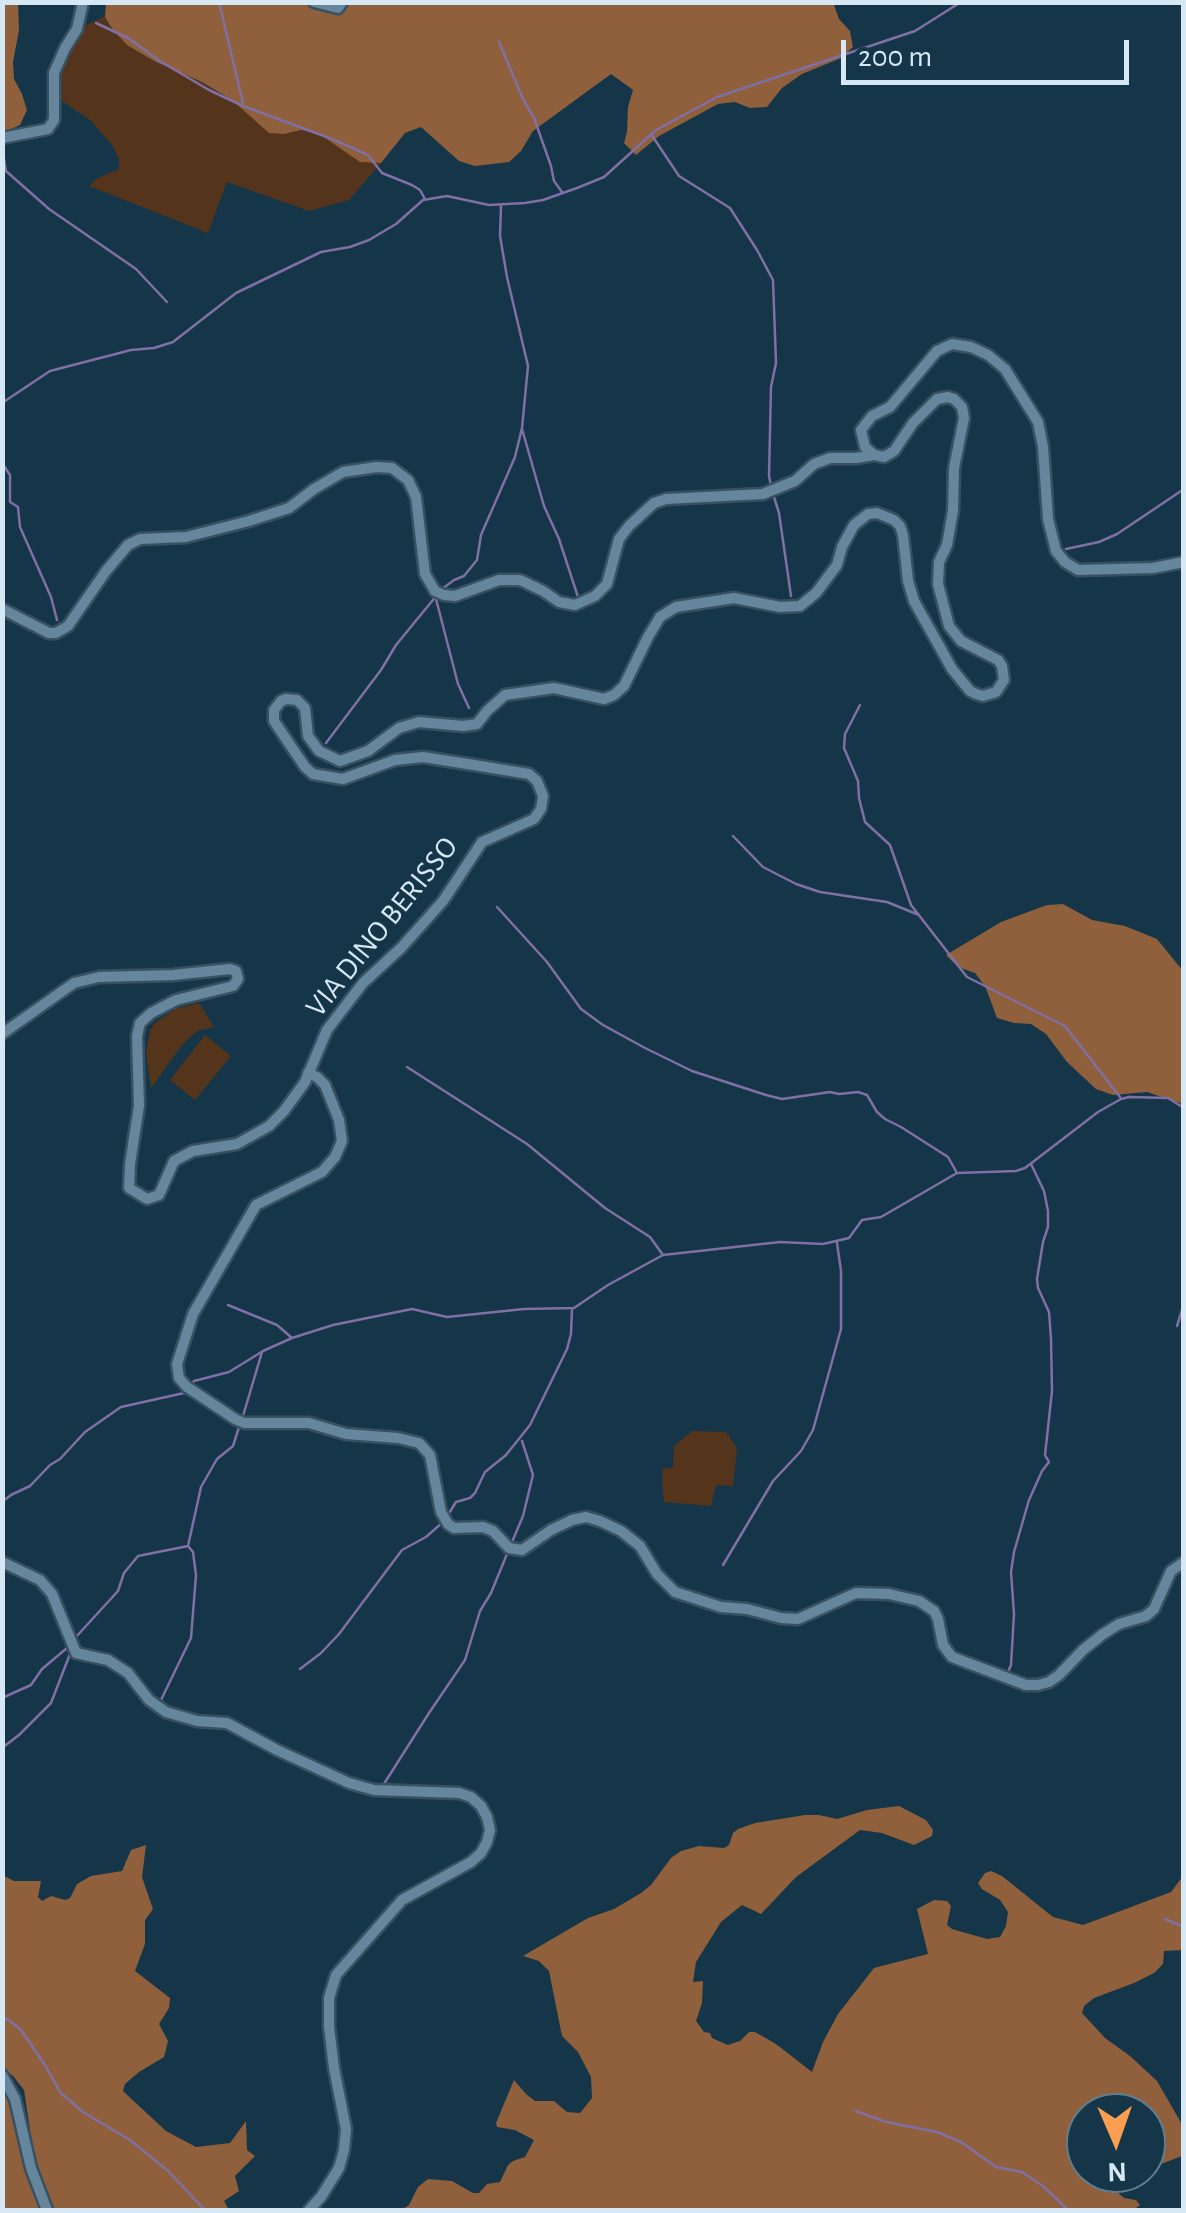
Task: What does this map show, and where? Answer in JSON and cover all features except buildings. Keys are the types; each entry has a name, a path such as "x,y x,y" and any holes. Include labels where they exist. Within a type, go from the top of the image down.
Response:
{"street":[{"path":"2,138 48,129 54,120 54,74 77,30 83,2"},
{"path":"314,2 338,8 342,2"},
{"path":"874,455 864,447 861,430 872,416 890,407 937,351 952,344 971,346 1006,369 1038,422 1048,518 1056,551 1065,562 1078,570 1153,568 1184,562"},
{"name":"VIA DINO BERISSO","path":"2,1034 74,983 99,978 236,971 238,980 233,986 176,1000 150,1013 140,1024 139,1106 129,1188 146,1200 159,1195 174,1161 194,1151 237,1144 269,1126 284,1111 308,1074 328,1030 363,984 443,901 482,842 534,819 541,809 542,796 529,774 424,757 395,760 344,778 313,774 274,721 277,705 286,699 302,703 308,736 319,752 340,761 368,752 400,728 419,722 478,724 504,695 554,688 604,699 624,686 660,617 676,607 734,598 780,608 800,606 816,594 837,565 854,525 860,518 878,513 900,526 914,601 952,669 976,694 996,692 1004,680 1002,666 998,660 961,641 949,626 938,584 939,562 947,545 953,511 962,407 948,397 937,399 913,423 894,451 884,457 874,455"},
{"path":"2,609 56,633 68,626 128,544 140,539 186,537 249,521 289,508 343,472 377,467 392,468 408,480 416,496 425,574 436,591 455,596 499,580 520,580 559,602 575,605 595,596 607,584 619,539 654,503 763,494 796,480 814,464 830,458 874,455"},
{"path":"308,1074 324,1085 339,1120 342,1141 335,1157 322,1172 256,1205 247,1216 192,1314 178,1364 179,1378 188,1387 244,1423 309,1424 346,1434 418,1443 430,1455 441,1512 448,1524 460,1529 483,1527 504,1544 522,1550 572,1520 600,1520 640,1546 657,1574 675,1592 706,1602 798,1620 856,1594 889,1594 927,1605 938,1618 943,1645 952,1656 1026,1685 1050,1682 1103,1634 1118,1624 1146,1616 1154,1609 1171,1572 1184,1562"},
{"path":"2,1562 40,1580 52,1594 76,1652 108,1660 128,1673 148,1700 166,1712 197,1721 227,1723 348,1783 374,1790 459,1793 481,1806 488,1817 488,1842 481,1853 402,1900 336,1975 329,1998 330,2027 346,2128 344,2150 339,2168 308,2210"},
{"path":"2,2075 15,2099 31,2168 47,2210"}],"shaded area":[{"path":"106,2 833,2 839,19 850,31 853,47 841,58 802,74 782,88 767,107 750,108 735,102 718,104 659,136 636,155 624,143 633,90 611,74 533,131 509,162 475,166 459,161 421,127 405,133 381,163 360,162 318,133 269,133 232,100 127,45 105,17"},
{"path":"2,3 18,3 14,79 27,110 20,125 3,133"},
{"path":"105,16 113,30 156,62 202,82 284,134 301,130 318,133 360,161 381,163 349,200 309,211 227,182 208,233 89,186 119,169 119,159 90,120 56,97 57,78 84,26"},
{"path":"1063,904 1092,920 1125,926 1157,939 1183,971 1183,1104 1147,1092 1113,1095 1096,1089 1067,1062 1046,1034 1031,1024 997,1018 985,986 975,973 958,967 946,955 1001,922 1047,905"},
{"path":"199,1003 214,1027 197,1031 182,1045 151,1088 146,1052 150,1030 175,1009"},
{"path":"205,1035 231,1056 195,1100 170,1080"},
{"path":"692,1431 726,1432 737,1448 733,1486 716,1485 711,1506 664,1502 663,1468 673,1468 674,1446"},
{"path":"899,1806 926,1820 933,1830 932,1836 914,1845 860,1830 796,1877 761,1914 742,1905 721,1922 696,1962 693,1982 703,1981 696,2021 712,2038 728,2045 755,2032 812,2072 838,2014 874,1968 928,1954 917,1909 934,1900 947,1901 951,1906 947,1925 952,1929 987,1939 1000,1937 1008,1912 1000,1900 978,1883 985,1873 991,1871 1002,1876 1053,1917 1083,1925 1171,1892 1183,1876 1183,1950 1164,1951 1163,1964 1154,1973 1094,1998 1082,2013 1105,2038 1157,2081 1164,2093 1066,2093 1066,2193 1118,2193 1140,2205 1133,2210 402,2210 428,2179 452,2181 479,2193 487,2184 500,2182 508,2165 525,2157 534,2140 515,2130 497,2127 496,2123 514,2080 535,2101 554,2101 567,2112 580,2113 592,2098 591,2077 578,2052 562,2036 549,1971 539,1961 523,1956 641,1893 681,1851 699,1846 724,1848 733,1833 755,1823 805,1815 837,1819"},
{"path":"146,1845 142,1877 153,1909 145,1920 145,1944 135,1971 170,1998 159,2024 168,2041 164,2057 139,2072 123,2091 166,2131 196,2147 230,2143 246,2121 247,2150 255,2156 235,2176 239,2191 224,2201 229,2210 52,2210 34,2156 24,2090 3,2068 2,1875 14,1881 41,1881 38,1897 42,1901 51,1896 65,1900 77,1884 91,1876 122,1871 131,1850"},
{"path":"2,2088 9,2100 42,2210 3,2210"},
{"path":"1166,2097 1183,2126 1182,2156 1166,2162"}],"waterway":[{"path":"219,2 243,103"},
{"path":"2,403 50,371 173,342 236,293 321,252 369,240 396,224 423,200 447,196 489,205 525,203 577,188 604,177 656,130 717,97 915,31 961,2"},
{"path":"96,23 130,39 209,90 368,155 382,173 412,185 425,199"},
{"path":"499,42 534,118 554,181 562,192"},
{"path":"651,134 679,176 730,208 773,280 776,363 771,387 771,486"},
{"path":"2,147 6,171 49,209 136,269 167,302"},
{"path":"442,589 464,576 477,560 481,535 515,457 522,428 528,366 500,236 501,206"},
{"path":"522,429 544,506 578,597"},
{"path":"2,451 2,458"},
{"path":"2,463 10,475 10,502 18,507 20,527 57,620"},
{"path":"1066,549 1117,534 1184,489"},
{"path":"773,494 791,596"},
{"path":"326,743 437,595"},
{"path":"436,599 458,684 469,708"},
{"path":"860,705 845,734 844,748 858,781 865,822 890,845 911,905 967,977 1065,1026 1120,1097"},
{"path":"733,836 763,867 796,884 820,892 887,902 919,915"},
{"path":"497,907 547,962 581,1009 603,1025 692,1071 766,1095 782,1099 830,1092 867,1095 885,1119 948,1157 957,1173"},
{"path":"407,1067 527,1144 605,1208 650,1237 663,1255"},
{"path":"189,1387 194,1381 229,1372 292,1338 333,1325 412,1309 447,1317 574,1308 663,1255 780,1242 823,1244 849,1238 862,1220 881,1217 957,1173 1025,1168 1121,1099 1168,1098 1184,1108"},
{"path":"1007,1674 1014,1614 1014,1552 1029,1500 1049,1462 1045,1455 1052,1391 1051,1339 1049,1312 1037,1279 1048,1211 1044,1191 1031,1164"},
{"path":"723,1565 773,1481 801,1451 813,1430 841,1329 837,1243"},
{"path":"1177,1326 1184,1304"},
{"path":"228,1305 277,1325 292,1338"},
{"path":"448,1515 456,1502 475,1493 485,1472 506,1455 530,1425 567,1349 572,1309"},
{"path":"243,1416 262,1352"},
{"path":"2,1502 30,1486 85,1432 121,1407 184,1393"},
{"path":"160,1702 191,1638 196,1575 193,1552 188,1546 201,1487 217,1459 233,1446 240,1424"},
{"path":"512,1542 533,1475 522,1441"},
{"path":"300,1669 339,1634 402,1550 443,1522"},
{"path":"75,1638 118,1591 124,1573 138,1556 188,1546"},
{"path":"382,1787 465,1660 480,1611 507,1554"},
{"path":"2,1698 31,1685 42,1669 67,1648"},
{"path":"2,1748 51,1703 70,1654"},
{"path":"1165,1919 1184,1927"},
{"path":"2,2018 21,2030 60,2092 83,2112 130,2140 168,2171 205,2210"},
{"path":"856,2111 961,2142 996,2167 1022,2172 1068,2210"}]}
